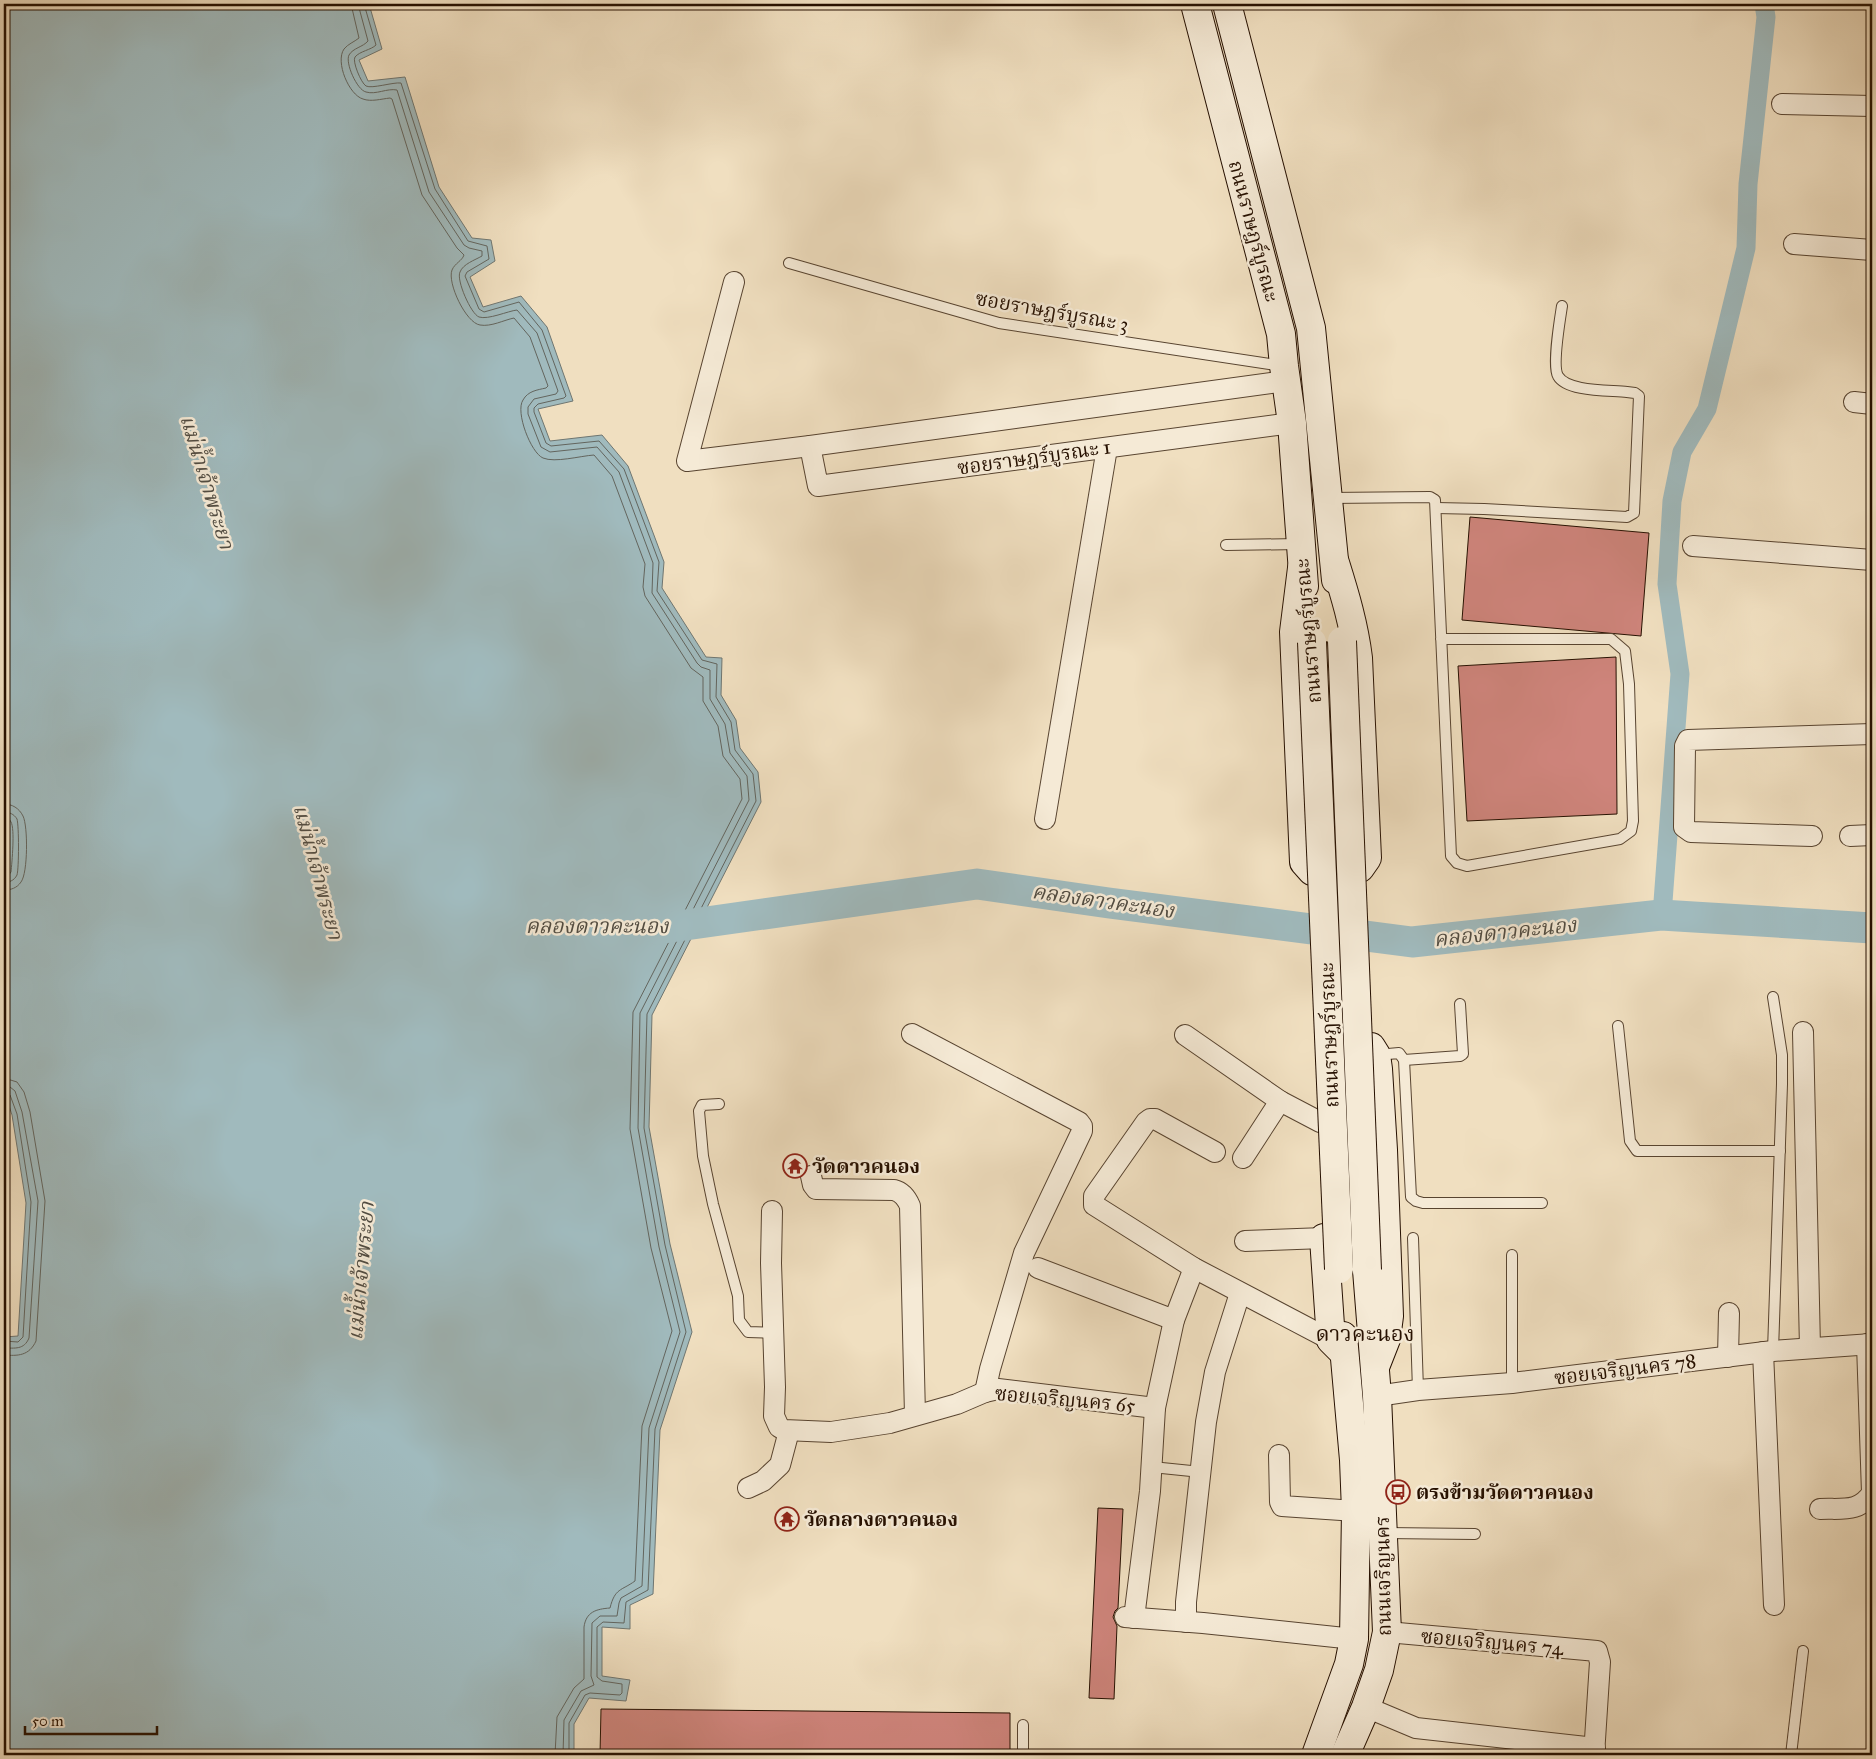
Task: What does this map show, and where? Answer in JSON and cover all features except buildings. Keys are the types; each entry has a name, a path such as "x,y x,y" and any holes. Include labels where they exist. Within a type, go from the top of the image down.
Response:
{"main road":[{"name":"ถนนราษฎร์บูรณะ","path":"1195,4 1281,334 1292,423 1301,556 1312,642 1339,1269"},
{"name":"ถนนราษฎร์บูรณะ","path":"1227,4 1311,328 1342,641 1367,1270"},
{"path":"1244,191 1273,184"},
{"path":"1301,556 1294,632 1304,862 1312,871 1360,868 1367,858 1358,658 1348,602 1335,563"},
{"path":"1338,1347 1324,1238 1317,1060 1323,1051 1371,1047 1376,1055 1383,1150 1389,1316 1386,1339 1375,1367"},
{"name":"ถนนเจริญนคร","path":"1316,1755 1349,1664 1354,1639 1356,1511 1354,1460 1338,1347 1339,1269"},
{"name":"ถนนเจริญนคร","path":"1345,1755 1366,1708 1380,1670 1387,1632 1377,1396 1367,1270"}],"street":[{"path":"1782,104 1872,106"},
{"path":"1794,244 1872,250"},
{"name":"ซอยราษฎร์บูรณะ 1","path":"734,282 687,461 810,446 1285,374"},
{"name":"ซอยราษฎร์บูรณะ 1","path":"810,446 818,486 1292,423"},
{"path":"1045,819 1108,448"},
{"path":"1693,546 1872,560"},
{"path":"1812,836 1691,832 1684,827 1685,746 1688,740 1872,734"},
{"path":"1850,836 1872,836"},
{"path":"1803,1032 1810,1348"},
{"path":"912,1034 1079,1122 1082,1126 1082,1131 1024,1253 984,1392"},
{"path":"1185,1035 1280,1101 1320,1122"},
{"path":"1243,1158 1280,1101"},
{"path":"1215,1152 1155,1119 1150,1120 1146,1122 1094,1196 1094,1205 1107,1215 1194,1268 1338,1347"},
{"path":"811,1176 814,1187 818,1190 894,1190 902,1194 909,1202 915,1415"},
{"path":"748,1488 763,1481 780,1465 789,1431 779,1427 774,1416 774,1333 771,1263 772,1211"},
{"path":"1245,1240 1324,1238"},
{"path":"1038,1268 1174,1320"},
{"name":"ซอยเจริญนคร 65","path":"789,1431 831,1432 890,1424 957,1404 984,1392 998,1390 1155,1408 1174,1320 1194,1268"},
{"path":"1186,1622 1186,1602 1206,1422 1215,1372 1240,1293"},
{"path":"1728,1357 1729,1313"},
{"path":"1820,1509 1858,1507 1866,1502 1872,1493 1870,1344"},
{"name":"ซอยเจริญนคร 78","path":"1377,1396 1418,1390 1512,1383 1768,1352 1870,1344"},
{"path":"1768,1352 1774,1605"},
{"path":"1155,1408 1152,1468 1129,1617 1354,1639"},
{"path":"1279,1455 1280,1502 1282,1506 1356,1511"},
{"name":"ซอยเจริญนคร 74","path":"1387,1632 1597,1651 1600,1662 1595,1752"},
{"path":"1366,1708 1416,1728 1595,1752"}],"lane":[{"name":"ซอยราษฎร์บูรณะ 3","path":"789,263 999,323 1285,374"},
{"path":"1436,508 1484,508 1627,517 1634,513 1639,396 1635,393 1579,388 1559,378 1556,373 1556,362 1562,306"},
{"path":"1328,498 1430,497 1435,500 1436,508 1441,639 1451,856 1457,863 1467,866 1620,839 1631,831 1633,821 1629,684 1625,651 1611,639 1441,639"},
{"path":"1226,546 1301,556"},
{"path":"1768,1352 1780,1151 1782,1055 1773,997"},
{"path":"1404,1060 1460,1056 1462,1054 1460,1004"},
{"path":"1618,1026 1630,1141 1637,1151 1780,1151"},
{"path":"1376,1055 1399,1054 1404,1060 1411,1197 1423,1203 1542,1203"},
{"path":"719,1104 702,1105 699,1111 703,1156 713,1204 738,1296 739,1320 748,1332 774,1333"},
{"path":"1413,1238 1418,1390"},
{"path":"1512,1255 1512,1383"},
{"path":"1152,1468 1200,1472"},
{"path":"1383,1533 1475,1534"},
{"path":"1791,1755 1803,1651"},
{"path":"1023,1724 1023,1755"}],"water":[{"name":"แม่น้ำเจ้าพระยา","path":"4,4 369,4 382,49 359,60 368,81 405,77 439,187 472,238 491,240 495,261 470,277 483,307 521,296 547,327 573,401 538,409 550,441 602,435 628,466 664,562 662,588 706,657 722,658 721,695 736,720 740,748 758,772 761,802 652,1015 649,1127 670,1244 692,1332 660,1430 653,1594 630,1605 630,1629 602,1627 602,1676 630,1680 626,1701 589,1698 574,1724 574,1755 4,1755 4,1337 18,1336 26,1203 12,1115 4,1090 4,1004 6,1002 4,932 7,841 4,792"}],"waterway":[{"path":"1662,915 1680,674 1667,584 1672,501 1682,452 1707,409 1746,248 1748,184 1766,17 1764,4"},
{"name":"คลองดาวคะนอง","path":"657,929 977,884 1412,942 1661,915 1872,928"}],"place":[{"name":"วัดดาวคนอง","path":"795,1166"},
{"name":"ตรงข้ามวัดดาวคนอง","path":"1398,1492"},
{"name":"วัดกลางดาวคนอง","path":"787,1519"}],"district":[{"name":"ดาวคะนอง","path":"1365,1333"}]}
